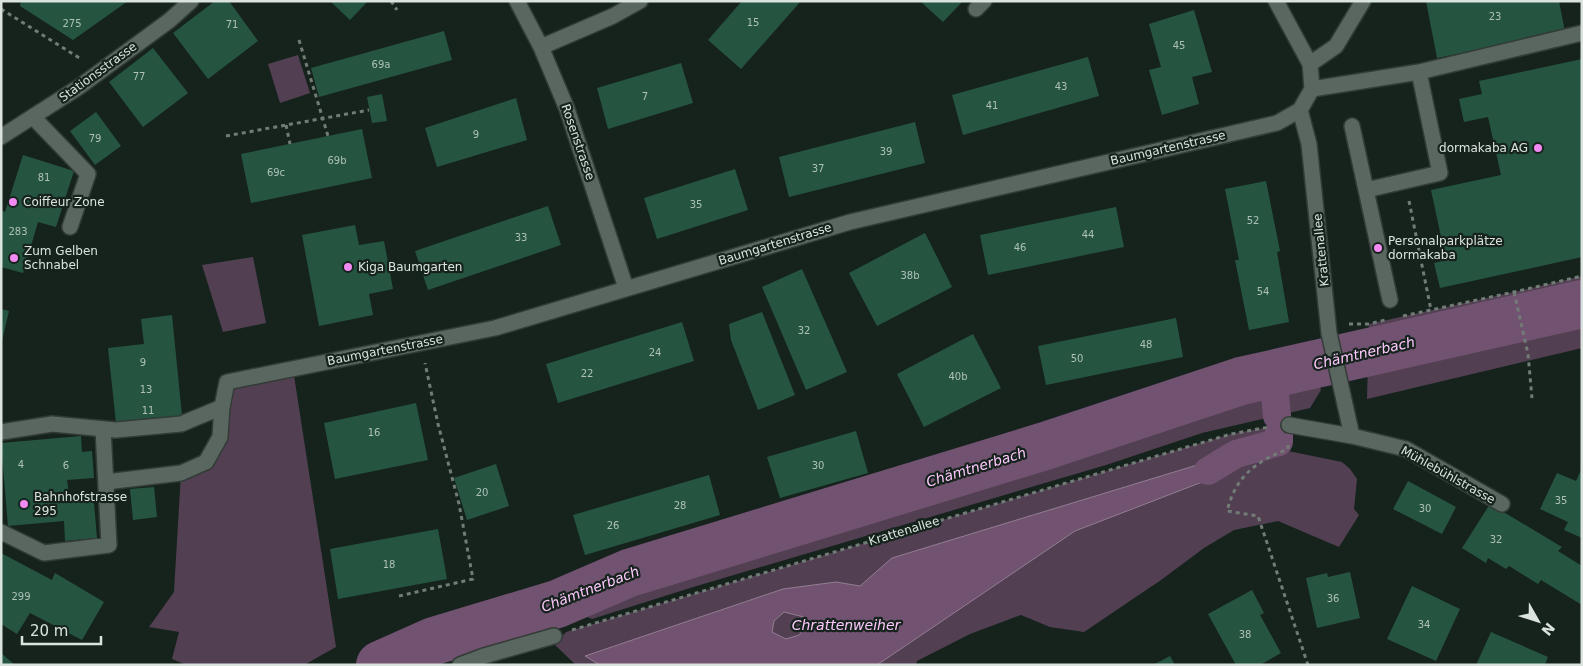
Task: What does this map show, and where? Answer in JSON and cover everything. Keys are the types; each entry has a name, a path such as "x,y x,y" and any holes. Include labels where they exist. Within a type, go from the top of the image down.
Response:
{"street":[{"name":"Stationsstrasse","path":"1,137 87,82 170,20 191,1"},
{"name":"Rosenstrasse","path":"517,1 541,47 567,109 626,288"},
{"path":"541,47 613,16 640,1"},
{"path":"1276,1 1310,64 1312,90 1419,72 1582,32"},
{"path":"1310,64 1336,46 1363,1"},
{"path":"1366,190 1440,173 1419,72"},
{"name":"Baumgartenstrasse","path":"106,482 181,473 206,462 220,437 226,382 495,328 850,222 1277,123 1300,110 1312,90"},
{"name":"Krattenallee","path":"1300,110 1309,144 1329,329 1352,436"},
{"path":"33,117 88,174 70,227"},
{"path":"1352,126 1390,300"},
{"path":"1,432 52,424 116,430 181,424 222,407"},
{"path":"1289,425 1352,436"},
{"path":"1,532 44,553 109,545 103,429"},
{"name":"Mühlebühlstrasse","path":"1352,436 1406,449 1502,504"},
{"path":"460,665 484,656 554,636"}],"path":[{"path":"391,1 397,10"},
{"path":"1,9 83,61"},
{"path":"299,40 328,136"},
{"path":"226,136 369,110"},
{"path":"286,125 290,144"},
{"path":"1405,181 1432,310"},
{"path":"1396,318 1582,276"},
{"path":"1514,292 1528,354 1532,398"},
{"path":"1329,329 1387,320"},
{"path":"399,596 473,579 459,504 438,424 420,343"},
{"name":"Krattenallee","path":"554,636 1230,434 1289,425"},
{"path":"1288,449 1265,458 1239,482 1231,497 1227,511 1258,516 1308,665"}],"shaded area":[{"path":"298,55 310,93 280,103 268,64"},
{"path":"253,257 266,323 223,332 202,265"},
{"path":"1582,276 1582,348 1367,399 1369,324"},
{"path":"1313,365 1321,390 1310,408 1202,433 1106,465 690,588 592,619 557,604 629,573 1045,446 1241,381"},
{"path":"293,369 336,647 304,665 187,665 172,659 179,632 149,627 174,592 181,473 206,462 227,382"},
{"path":"1289,425 1288,451 1342,462 1357,479 1354,509 1359,515 1339,547 1278,521 1234,530 1204,548 1161,580 1084,632 1050,627 1021,615 970,634 917,661 916,665 576,665 555,645 566,632 1231,434"}],"water":[{"name":"Chrattenweiher","path":"1207,462 1210,479 1075,531 877,665 600,665 585,656 783,589 836,582 860,586 892,558","holes":["784,612 804,617 806,627 799,635 786,639 772,632 774,621"]}],"building":[{"path":"21,1 128,1 73,40 20,6"},
{"path":"215,1 229,1 258,41 208,79 173,33"},
{"path":"330,1 368,1 350,20"},
{"path":"742,1 801,1 741,69 708,40"},
{"path":"920,1 963,1 943,22"},
{"path":"1426,1 1559,1 1565,32 1437,58"},
{"path":"1194,10 1212,72 1192,77 1199,104 1162,115 1149,70 1161,67 1149,24"},
{"path":"444,31 452,60 319,97 311,68"},
{"path":"153,48 188,93 143,127 109,82"},
{"path":"1088,57 1099,96 963,135 952,95"},
{"name":"dormakaba AG","path":"1582,59 1582,257 1440,288 1434,263 1446,260 1431,190 1501,175 1488,117 1464,122 1459,99 1482,94 1479,81"},
{"path":"681,63 693,103 608,129 597,88"},
{"path":"382,94 387,121 372,123 367,97"},
{"path":"516,98 527,140 437,167 425,128"},
{"path":"96,112 121,146 95,165 70,131"},
{"path":"915,122 925,163 789,197 779,157"},
{"path":"362,129 372,178 251,203 241,154"},
{"path":"23,155 74,171 56,227 38,222 23,273 1,267 1,210 5,212"},
{"path":"735,169 748,210 657,239 644,198"},
{"path":"1266,181 1280,251 1277,252 1289,322 1249,330 1235,260 1239,260 1225,189"},
{"path":"548,206 561,245 428,290 415,251"},
{"path":"1116,207 1124,247 988,275 980,235"},
{"name":"Kiga Baumgarten","path":"355,225 359,245 384,241 393,289 369,294 373,315 319,326 302,235"},
{"path":"925,233 952,287 877,326 849,273"},
{"path":"802,269 847,372 806,390 762,287"},
{"path":"1,309 9,311 2,341 1,340"},
{"path":"762,312 795,395 758,410 731,340 729,324"},
{"path":"172,315 182,416 116,423 108,348 144,344 141,319"},
{"path":"1176,318 1183,357 1046,385 1038,346"},
{"path":"682,322 694,361 558,403 546,364"},
{"path":"973,334 1001,388 924,427 897,374"},
{"path":"416,403 428,460 335,479 324,423"},
{"path":"856,431 868,473 780,498 767,457"},
{"path":"81,436 82,452 92,451 94,478 67,480 69,494 93,492 97,538 65,541 64,521 8,526 1,443"},
{"path":"496,464 509,506 467,520 454,478"},
{"path":"1582,468 1582,538 1564,530 1568,522 1540,509 1557,473 1576,481"},
{"path":"709,475 720,515 585,555 573,515"},
{"path":"1408,481 1456,507 1442,534 1393,509"},
{"path":"154,487 157,517 133,520 130,489"},
{"path":"1490,504 1562,547 1558,551 1582,566 1582,605 1541,580 1538,584 1509,566 1506,569 1488,558 1486,563 1462,548"},
{"path":"438,529 447,579 338,599 330,549"},
{"path":"1,553 52,580 55,573 104,602 82,640 30,613 17,634 1,624"},
{"path":"1350,572 1360,618 1317,628 1306,578 1327,573 1328,577"},
{"path":"1412,586 1460,609 1436,661 1387,639"},
{"path":"1252,590 1264,613 1260,615 1281,653 1260,665 1236,665 1208,614"},
{"path":"1491,632 1548,657 1545,665 1476,665"},
{"path":"1,653 15,665 1,665"},
{"path":"1170,656 1175,665 1153,665"}],"waterway":[{"name":"Chämtnerbach","path":"380,665 434,641 557,604 629,573 1045,446 1241,381 1582,304"},
{"path":"1273,374 1277,416"},
{"path":"1208,471 1236,454 1279,442 1279,433"}],"place":[{"name":"dormakaba AG","path":"1538,148"},
{"name":"Coiffeur Zone","path":"13,202"},
{"name":"Personalparkplätze dormakaba","path":"1378,248"},
{"name":"Zum Gelben Schnabel","path":"14,258"},
{"name":"Kiga Baumgarten","path":"348,267"},
{"name":"Bahnhofstrasse 295","path":"24,504"}]}
